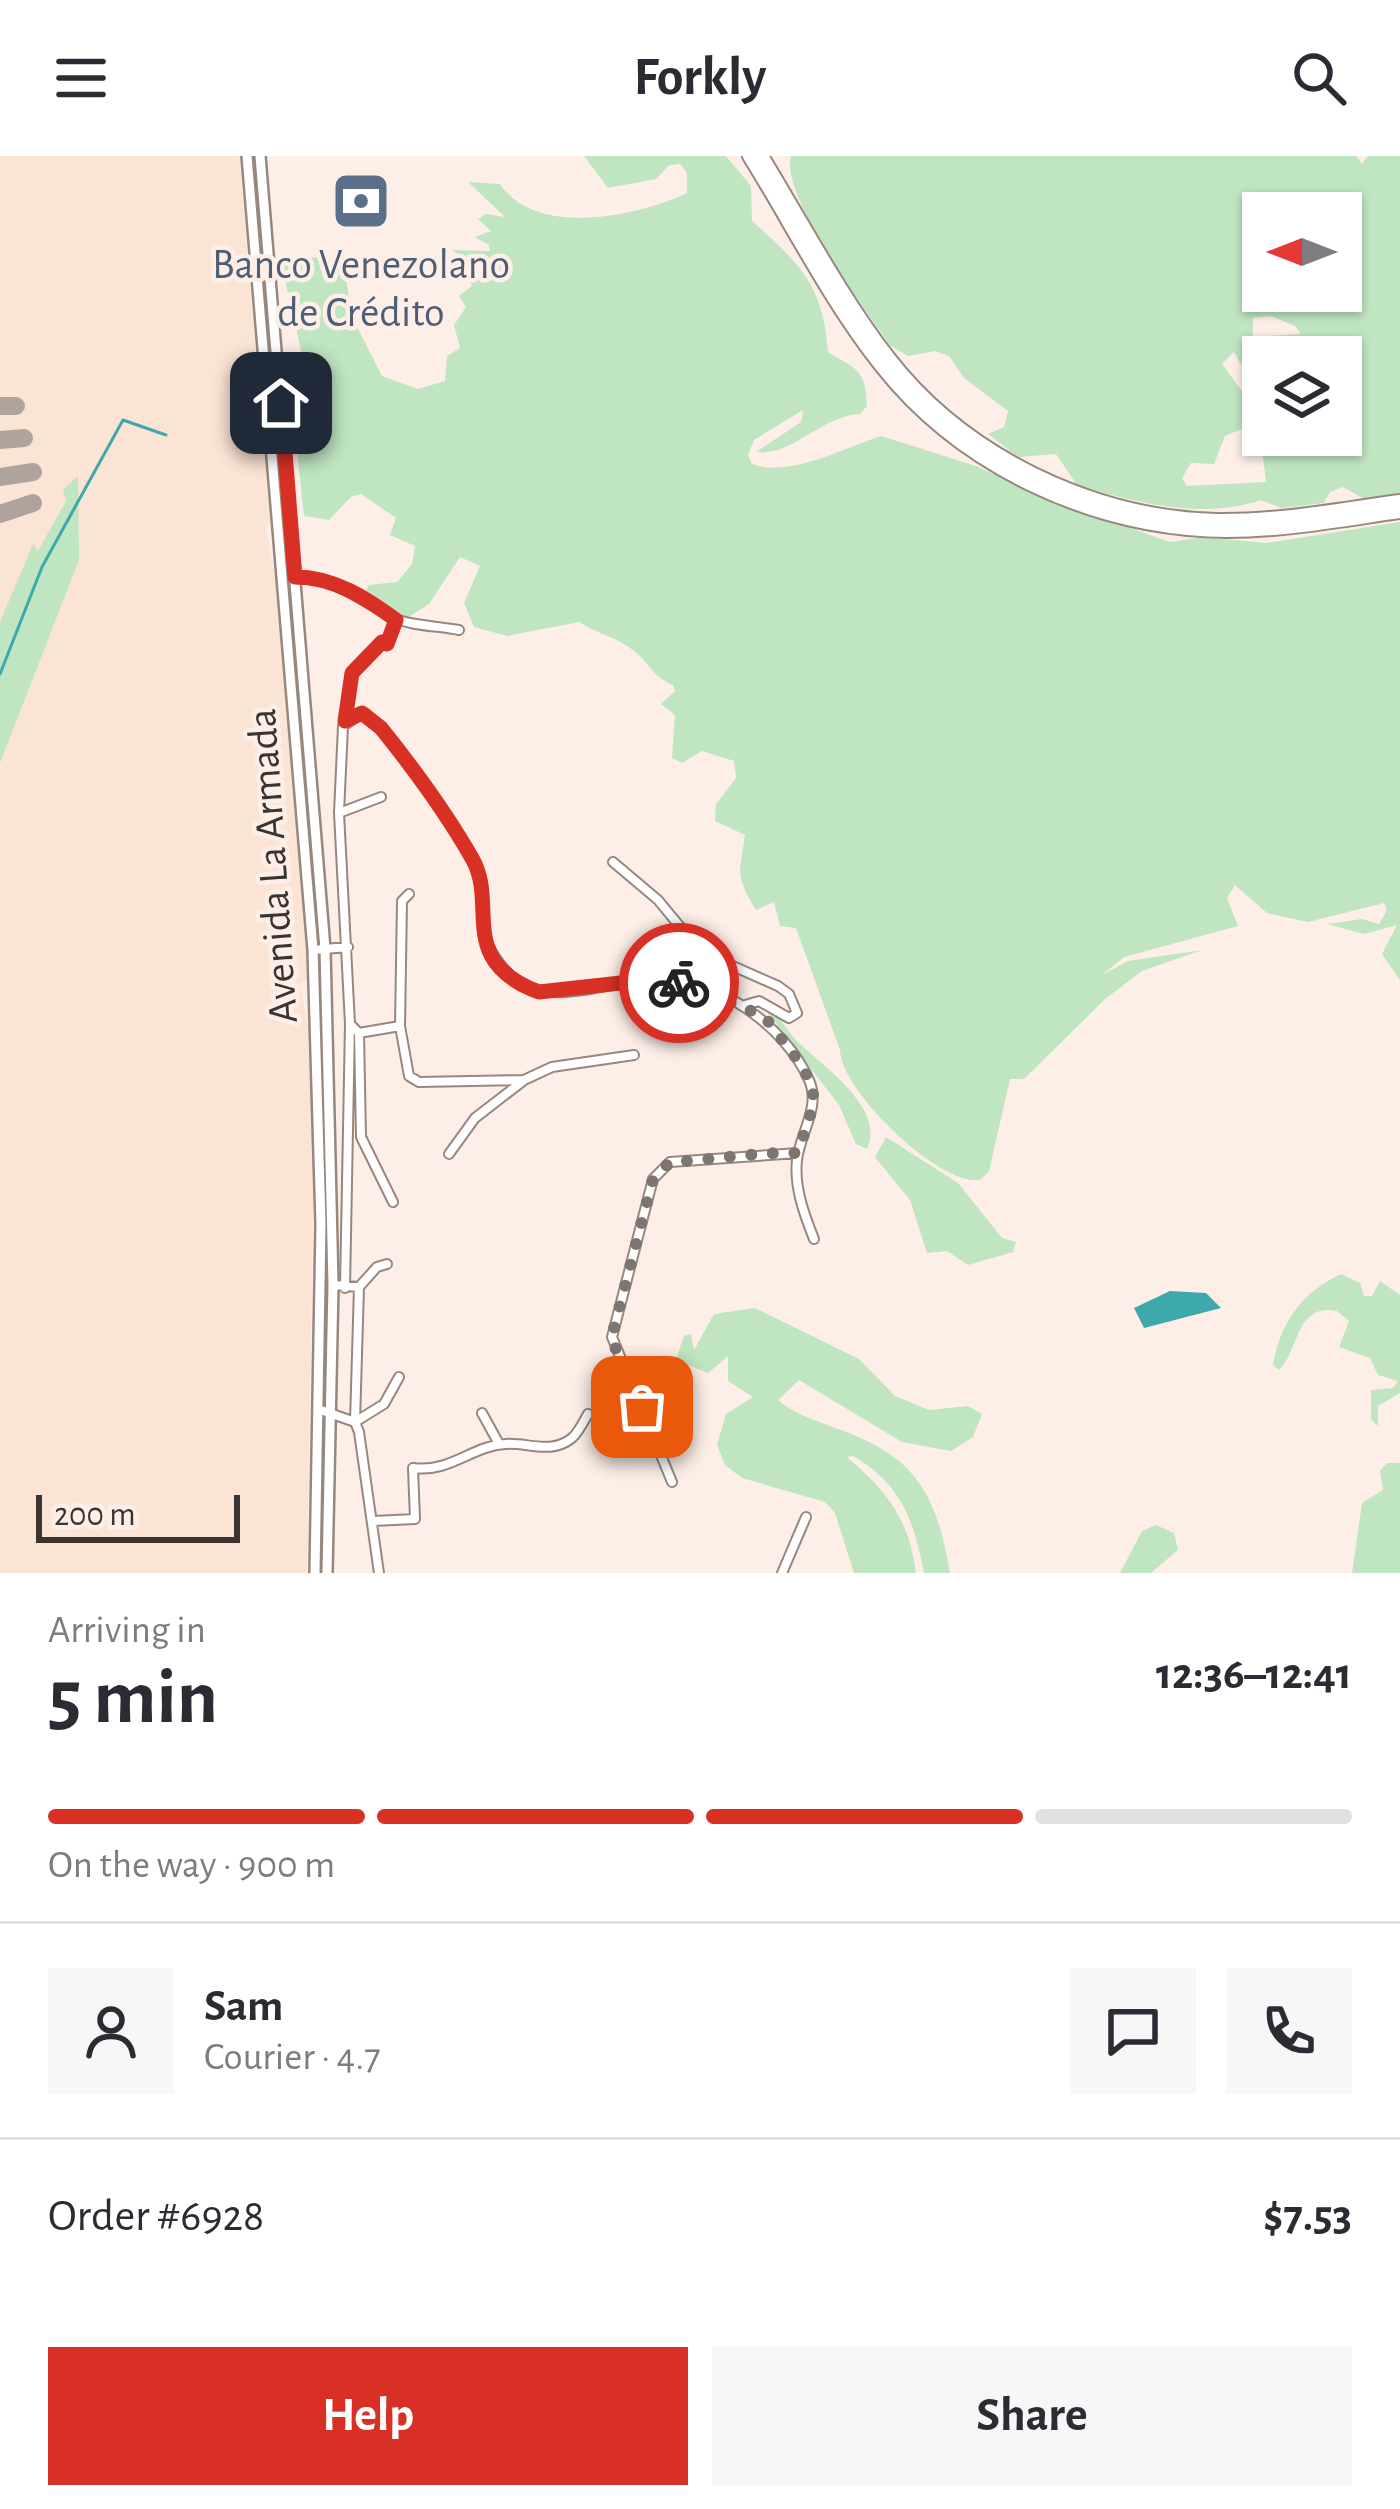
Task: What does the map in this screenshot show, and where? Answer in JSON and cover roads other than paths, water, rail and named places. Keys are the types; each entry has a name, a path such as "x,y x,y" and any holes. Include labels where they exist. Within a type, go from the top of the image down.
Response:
{"highway":[{"path":"749,156 889,376 949,435 1020,479 1104,513 1192,530 1265,530 1400,512"},
{"path":"762,156 874,339 905,378 956,426 1025,469 1107,502 1193,518 1264,519 1400,501"}],"main road":[{"name":"Avenida La Armada","path":"247,156 319,950 326,1573"},
{"name":"Avenida La Armada","path":"260,156 295,577 339,1287 324,1409 315,1573"}],"street":[{"path":"295,577 314,577 362,595 396,620 459,630"},
{"path":"359,1287 339,1287 350,1024 339,813 352,673 382,642 387,644 396,620"},
{"path":"345,721 369,716 404,756 474,862 484,939 521,986 558,992 671,980 764,1016 812,1084 814,1103 798,1153 797,1186 814,1239"},
{"path":"339,813 381,797"},
{"path":"613,862 658,900 700,952 778,986 797,1013 789,1018 759,1001 743,1006"},
{"path":"409,894 402,901 404,1061 419,1082 524,1080"},
{"path":"319,950 348,947"},
{"path":"350,1024 359,1033 361,1137 393,1202"},
{"path":"359,1033 400,1026"},
{"path":"449,1154 475,1118 524,1080 552,1067 634,1054"},
{"path":"672,1482 623,1374 612,1336 653,1179 670,1162 728,1160 748,1152 798,1153"},
{"path":"379,1573 355,1422 359,1287 377,1267 387,1264"},
{"path":"355,1422 384,1404 399,1377"},
{"path":"324,1409 355,1422"},
{"path":"482,1413 500,1444"},
{"path":"373,1521 415,1519 413,1468 446,1468 500,1444 527,1448 560,1443 572,1438 588,1414"},
{"path":"782,1573 806,1517"}],"water":[{"path":"1170,1291 1206,1293 1221,1308 1144,1328 1134,1308"}],"waterway":[{"path":"0,674 42,567 123,420 166,435"}],"place":[{"name":"Banco Venezolano de Crédito","path":"361,201"}]}
